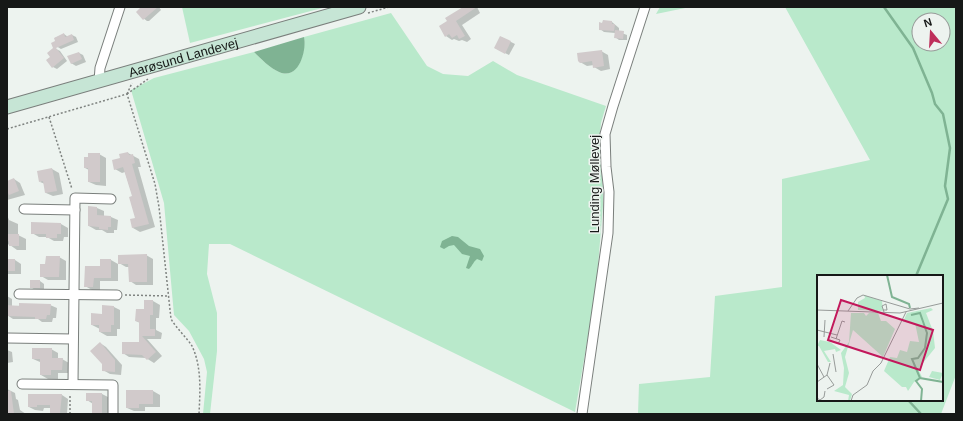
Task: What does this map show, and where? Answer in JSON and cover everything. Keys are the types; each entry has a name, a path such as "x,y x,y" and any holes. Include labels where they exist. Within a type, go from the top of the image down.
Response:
{"street":[{"path":"99,81 100,68 120,7"},
{"name":"Aarøsund Landevej","path":"7,107 360,7"},
{"name":"Lunding Møllevej","path":"582,414 608,233 609,192 606,167 605,134 645,7"},
{"path":"73,384 75,198 111,199"},
{"path":"24,209 75,210"},
{"path":"19,294 117,295"},
{"path":"7,338 73,339"},
{"path":"22,384 113,385 113,414"}],"path":[{"path":"7,129 127,94 156,192 159,207 171,319 192,346 197,362 200,381 199,414"},
{"path":"49,117 75,198"},
{"path":"117,295 169,296"},
{"path":"70,414 70,388 73,384"}],"shaded area":[{"path":"182,7 326,7 190,43"},
{"path":"660,7 690,7 656,14"},
{"path":"785,7 956,7 956,375 941,414 638,414 639,384 710,377 715,296 782,287 782,179 870,160"},
{"path":"391,13 427,66 443,74 468,76 493,61 517,75 606,106 601,123 599,146 603,205 596,290 575,412 230,244 209,244 207,274 217,313 217,351 210,414 203,414 207,372 204,359 189,331 174,315 164,203 131,90 154,78 254,52 276,70 286,74 292,72 300,63 304,49 304,37"},
{"path":"304,37 305,43 303,56 300,63 292,72 286,74 276,70 254,52"},
{"path":"452,236 458,237 469,246 480,249 484,256 482,261 477,259 469,269 466,268 470,256 462,254 454,245 444,249 440,247 442,241"}],"building":[{"path":"141,7 158,7 143,20 136,12"},
{"path":"463,7 477,7 456,21 465,36 459,39 457,35 452,38 449,34 445,37 439,26 447,21 445,18"},
{"path":"603,20 612,21 612,24 615,24 614,31 599,30 599,22 602,23"},
{"path":"615,30 624,31 623,39 614,38"},
{"path":"64,33 65,37 72,34 74,40 56,48 64,58 52,68 46,60 50,57 47,53 53,48 51,43 55,41 54,38"},
{"path":"500,36 511,41 505,54 494,48"},
{"path":"602,50 604,66 593,68 592,61 580,63 578,61 577,53"},
{"path":"79,52 82,59 71,64 67,56"},
{"path":"128,152 129,155 133,154 135,163 132,164 149,224 132,228 130,219 135,218 129,197 132,196 123,167 114,170 112,160 120,158 119,154"},
{"path":"88,153 100,153 100,182 88,182 88,168 84,168 84,157 88,157"},
{"path":"52,168 57,191 45,193 43,181 39,182 37,171"},
{"path":"14,178 19,191 9,195 7,191 7,181"},
{"path":"88,206 97,207 97,215 111,216 111,227 108,227 108,230 88,226"},
{"path":"31,222 61,223 61,234 57,234 57,238 46,238 46,234 31,234"},
{"path":"7,234 19,234 19,246 9,246 9,241 7,242"},
{"path":"147,254 147,282 129,282 128,264 118,264 118,255"},
{"path":"46,256 60,256 59,277 40,277 40,264 45,264"},
{"path":"7,259 15,259 15,271 7,271"},
{"path":"100,259 111,259 111,278 94,278 93,287 84,287 85,266 100,266"},
{"path":"30,280 40,280 40,288 30,288"},
{"path":"144,300 153,300 153,315 150,315 150,329 155,329 155,336 142,336 156,352 147,360 142,355 122,354 122,342 139,342 139,322 135,321 136,309 144,309"},
{"path":"19,303 51,304 50,315 47,315 46,319 7,316 7,305 19,306"},
{"path":"102,305 114,306 114,325 111,325 111,332 99,332 99,325 91,325 91,313 102,314"},
{"path":"100,342 115,360 115,372 102,371 102,364 90,351"},
{"path":"32,348 52,348 52,358 63,358 62,370 51,370 51,375 40,375 40,359 32,359"},
{"path":"126,390 153,390 153,404 139,404 139,408 126,408"},
{"path":"7,391 11,391 14,414 7,414"},
{"path":"86,393 102,393 102,414 92,414 92,401 86,401"},
{"path":"28,394 62,394 60,413 50,413 50,405 28,407"}],"waterway":[{"path":"884,7 913,48 932,93 935,104 943,114 950,148 945,186 948,199 916,275"},
{"path":"909,401 921,414"}]}
